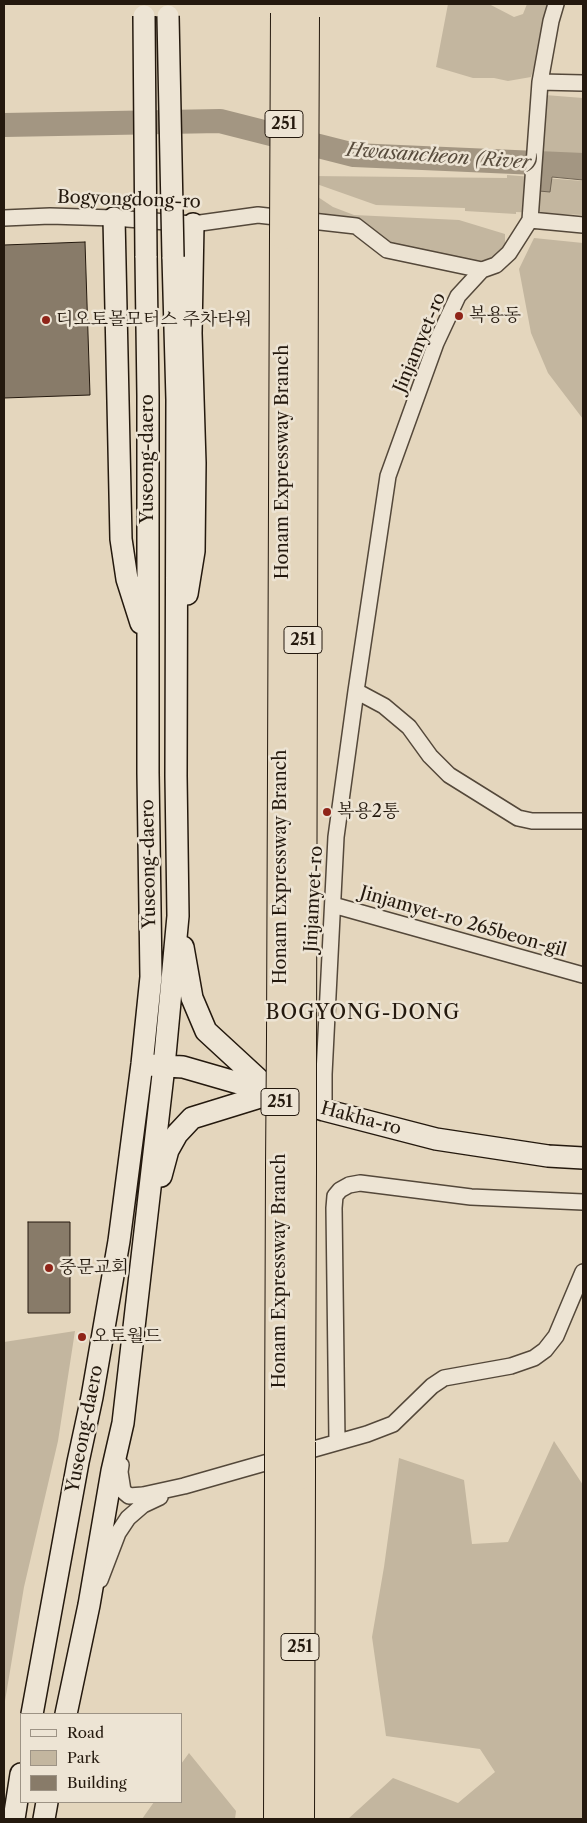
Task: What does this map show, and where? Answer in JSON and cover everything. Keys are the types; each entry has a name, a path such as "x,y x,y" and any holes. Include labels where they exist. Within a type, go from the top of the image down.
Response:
{"highway":[{"name":"Honam Expressway Branch","path":"295,9 290,1476 300,1819"},
{"name":"Honam Expressway Branch","path":"278,1819 290,1476"}],"street":[{"name":"Jinjamyet-ro","path":"324,1110 324,1074 336,837 388,476 425,371 458,296 482,270 496,265 510,253 530,216 540,82 556,4"},
{"name":"Yuseong-daero","path":"32,1713 78,1462 92,1397 119,1241 142,1064 151,977 144,10"},
{"name":"Yuseong-daero","path":"66,1713 89,1605 112,1471 123,1423 164,1066 178,916 176,671 177,400 168,10"},
{"path":"540,82 583,83"},
{"name":"Bogyongdong-ro","path":"4,218 50,216 114,218 193,224 258,215 356,226 387,250 482,270"},
{"path":"530,216 583,225"},
{"path":"114,218 121,539 127,579 148,643"},
{"path":"176,671 194,551 195,463 191,333 193,224"},
{"path":"356,691 384,706 409,727 430,756 449,775 518,818 532,821 583,821"},
{"name":"Jinjamyet-ro 265beon-gil","path":"333,904 583,975"},
{"path":"146,1231 168,1150 178,1134 192,1118 273,1093 206,1030 192,998 178,916"},
{"name":"Hakha-ro","path":"142,1064 183,1068 273,1093 324,1110 436,1139 548,1156 583,1158"},
{"path":"337,1442 334,1208 335,1196 340,1190 349,1185 360,1183 471,1197 583,1202"},
{"path":"123,1423 124,1450 120,1472 123,1492 129,1496 143,1495 184,1486 367,1434 393,1424 432,1386 444,1378 511,1366 534,1358 545,1350 556,1336 583,1272"},
{"path":"89,1605 118,1533 128,1518 144,1505 184,1486"},
{"path":"14,1819 20,1780"},
{"path":"44,1819 47,1803"}],"green space":[{"path":"448,4 489,4 514,17 523,14 527,4 552,4 531,77 508,81 494,78 473,78 436,67"},
{"path":"545,95 583,98 583,162 542,160"},
{"path":"507,175 583,181 583,215 516,212 516,214 465,211 465,208 376,205 311,182 312,176 507,178"},
{"path":"311,196 318,197 333,207 354,215 459,220 505,234 505,247 483,264 388,244 311,215"},
{"path":"534,238 583,243 583,419 548,373 531,333 519,269"},
{"path":"75,1331 58,1441 24,1587 4,1707 4,1342"},
{"path":"554,1441 583,1485 583,1819 348,1819 393,1778 458,1803 495,1772 480,1749 386,1736 372,1637 399,1458 464,1480 472,1544 508,1542"},
{"path":"189,1753 236,1811 235,1819 142,1819 153,1803 182,1803 182,1763"}],"shaded area":[{"path":"540,162 583,163 583,180 552,177 550,192 539,191"}],"building":[{"name":"디오토몰모터스 주차타워","path":"85,242 90,395 4,398 4,245"},
{"name":"중문교회","path":"28,1222 70,1222 70,1313 28,1313"}],"waterway":[{"name":"Hwasancheon (River)","path":"4,125 220,121 354,155 583,165"}],"place":[{"name":"복용동","path":"459,316"},
{"name":"디오토몰모터스 주차타워","path":"46,320"},
{"name":"복용2통","path":"327,812"},
{"name":"중문교회","path":"49,1268"},
{"name":"오토월드","path":"82,1337"}],"district":[{"name":"BOGYONG-DONG","path":"363,1013"}]}
